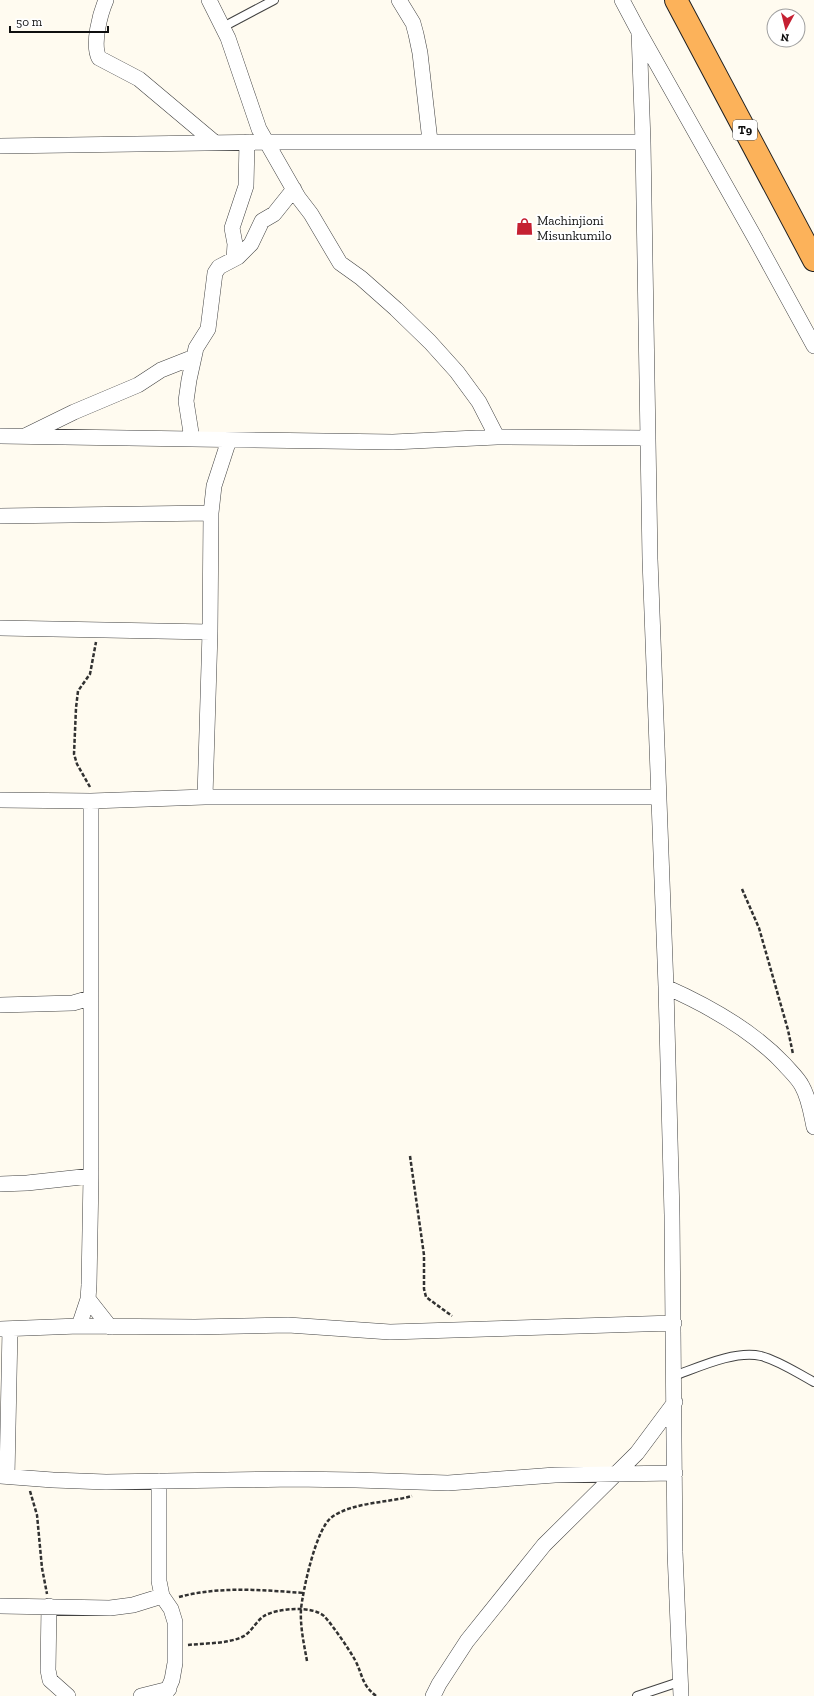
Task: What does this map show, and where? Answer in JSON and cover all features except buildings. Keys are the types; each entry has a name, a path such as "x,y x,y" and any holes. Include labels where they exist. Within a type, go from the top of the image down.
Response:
{"highway":[{"name":"T9","path":"676,0 811,245"}],"street":[{"path":"106,0 100,16 96,46 99,58 139,80 214,142"},
{"path":"209,0 238,63 255,120 294,189 340,263 361,278 396,309 458,372 479,402 497,437"},
{"path":"399,0 413,24 416,34 420,53 430,141"},
{"path":"622,0 752,231 814,346"},
{"path":"639,32 643,142 650,559 666,987 674,1323 675,1552 680,1689"},
{"path":"0,146 214,142 643,142"},
{"path":"234,259 235,244 232,228 246,186 247,142"},
{"path":"192,439 186,401 196,348 208,328 215,273 219,267 234,259 251,244 262,221 274,214 294,189"},
{"path":"25,436 74,412 138,385 161,370 194,357"},
{"path":"0,436 393,442 497,437 648,438"},
{"path":"205,797 210,632 211,513 214,486 229,440"},
{"path":"0,516 211,513"},
{"path":"0,628 210,632"},
{"path":"0,800 94,801 205,797 659,797"},
{"path":"79,1326 88,1299 91,1176 90,998 94,801"},
{"path":"666,987 691,998 724,1017 773,1052 794,1074 802,1086 810,1107 814,1127"},
{"path":"0,1005 72,1003 90,998"},
{"path":"0,1184 27,1183 91,1176"},
{"path":"88,1299 110,1327"},
{"path":"674,1323 390,1332 288,1325 195,1327 79,1326 5,1329 3,1476 106,1482 356,1480 448,1483 555,1475 675,1473"},
{"path":"433,1696 439,1684 467,1641 544,1545 637,1453 675,1402"},
{"path":"141,1696 167,1692 176,1663 175,1622 164,1598 159,1581 159,1481"},
{"path":"0,1606 110,1608 133,1605 164,1598"},
{"path":"49,1606 48,1670 50,1680 68,1696"}],"lane":[{"path":"222,26 274,0"},
{"path":"674,1376 704,1365 744,1355 761,1356 777,1362 814,1382"},
{"path":"637,1696 680,1689"}],"path":[{"path":"94,801 74,754 78,691 90,674 98,630"},
{"path":"742,889 759,928 792,1049 794,1074"},
{"path":"410,1156 424,1255 424,1289 426,1297 431,1302 446,1310 465,1329"},
{"path":"26,1478 37,1515 42,1568 49,1606"},
{"path":"307,1661 301,1627 301,1609 310,1562 325,1524 332,1517 348,1510 416,1495"},
{"path":"164,1598 229,1590 304,1593"},
{"path":"176,1647 234,1640 244,1636 265,1616 279,1611 301,1609 315,1611 325,1617 355,1659 364,1685 376,1696"}],"place":[{"name":"Machinjioni Misunkumilo","path":"524,227"}]}
